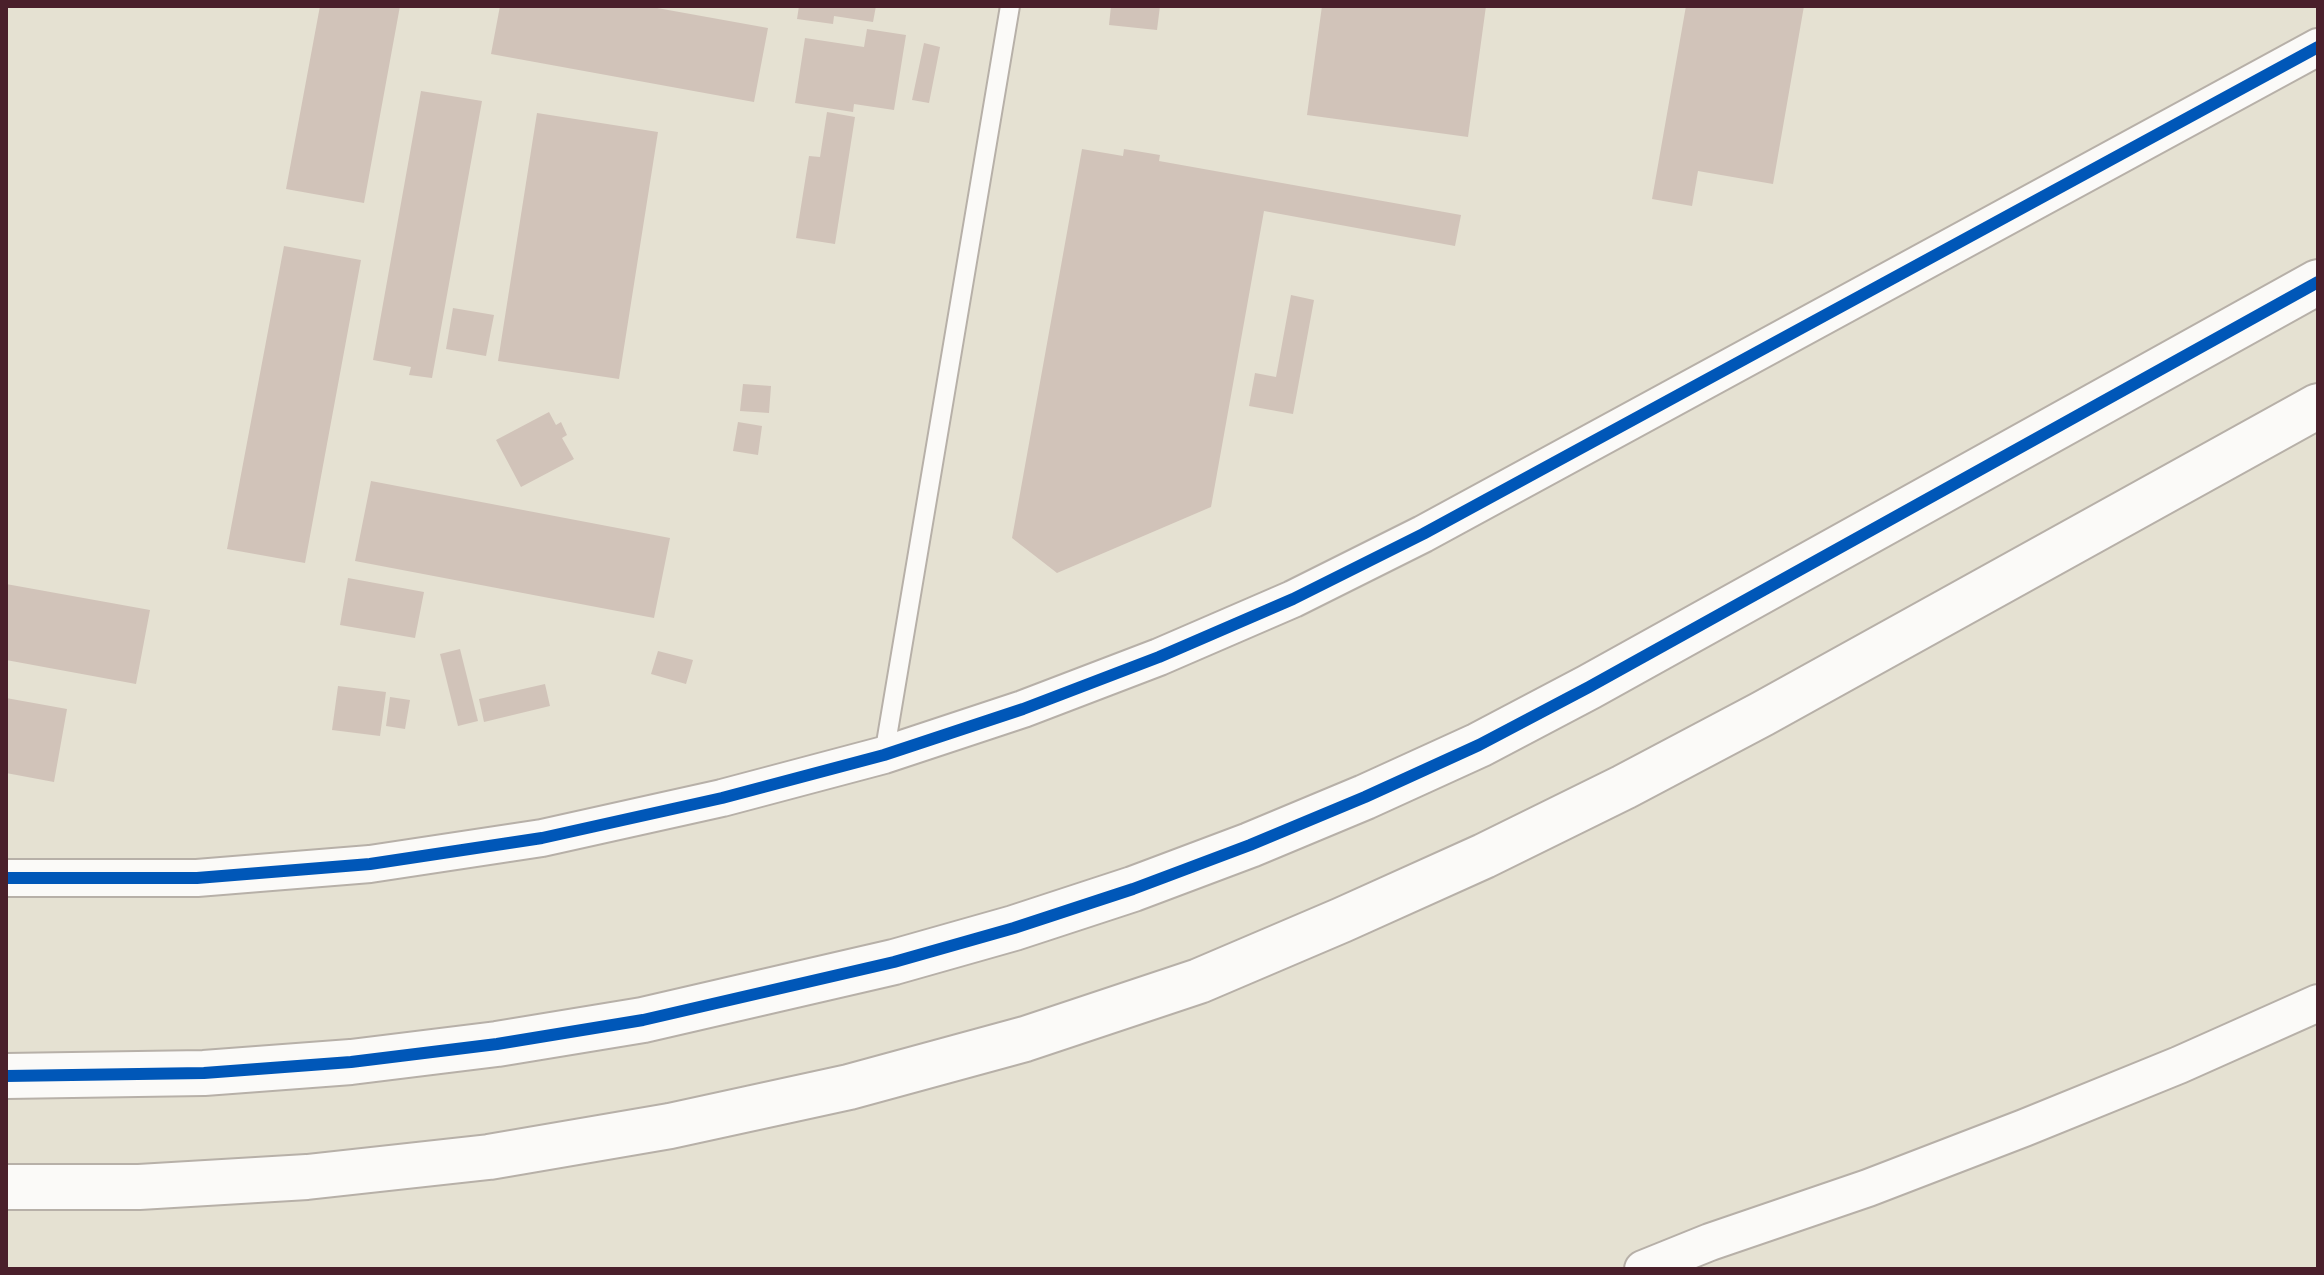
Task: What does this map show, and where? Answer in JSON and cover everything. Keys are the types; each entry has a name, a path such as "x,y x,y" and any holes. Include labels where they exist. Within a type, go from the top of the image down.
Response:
{"street":[{"path":"6,878 197,878 370,864 542,838 722,798 884,755 1023,709 1159,657 1293,599 1423,534 2318,47"},
{"path":"6,1076 204,1073 351,1062 497,1044 643,1020 894,962 1014,928 1133,889 1337,809 1479,745 2318,282"},
{"path":"6,1187 139,1187 307,1177 489,1157 670,1126 849,1087 1025,1039 1199,981 1371,907 1624,787 1762,714 2318,406"},
{"path":"1643,1269 2024,1128 2179,1065 2318,1003"}],"lane":[{"path":"884,755 1010,6"}],"building":[{"path":"320,6 400,6 364,203 286,189"},
{"path":"500,6 646,6 768,28 754,102 491,54"},
{"path":"799,6 876,6 873,22 834,16 833,24 797,19"},
{"path":"1111,6 1160,6 1157,30 1109,25"},
{"path":"1322,6 1486,6 1468,137 1307,115"},
{"path":"1686,6 1804,6 1773,184 1698,171 1692,206 1652,199"},
{"path":"867,29 906,35 894,110 854,104 853,112 795,103 805,38 864,47"},
{"path":"924,43 940,47 929,103 912,100"},
{"path":"421,91 482,101 432,378 409,375 411,367 373,360"},
{"path":"827,112 855,117 835,244 796,238 809,156 820,157"},
{"path":"537,113 658,132 619,379 498,361"},
{"path":"1082,149 1123,156 1124,149 1160,155 1159,161 1461,215 1455,246 1264,211 1211,507 1057,573 1012,538"},
{"path":"284,246 361,260 305,563 227,549"},
{"path":"1291,295 1314,300 1293,414 1249,406 1255,373 1276,377"},
{"path":"453,308 494,315 486,356 446,349"},
{"path":"743,384 771,386 769,413 740,411"},
{"path":"549,412 556,425 561,422 567,435 562,438 574,459 521,487 496,440"},
{"path":"738,422 762,426 758,455 733,451"},
{"path":"371,481 670,538 654,618 355,561"},
{"path":"348,578 424,592 415,638 340,625"},
{"path":"6,584 150,610 136,684 6,660"},
{"path":"460,649 478,721 458,726 440,654"},
{"path":"658,651 693,660 686,684 651,674"},
{"path":"545,684 550,706 484,722 479,699"},
{"path":"338,686 386,692 380,736 332,730"},
{"path":"390,697 410,700 405,729 386,726"},
{"path":"6,698 67,709 54,782 6,773"}],"cycle path":[{"path":"6,878 197,878 370,864 542,838 722,798 884,755 1023,709 1159,657 1293,599 1423,534 2318,47"},
{"path":"6,1076 204,1073 351,1062 497,1044 643,1020 894,962 1014,928 1133,889 1250,845 1479,745 2318,282"}]}
